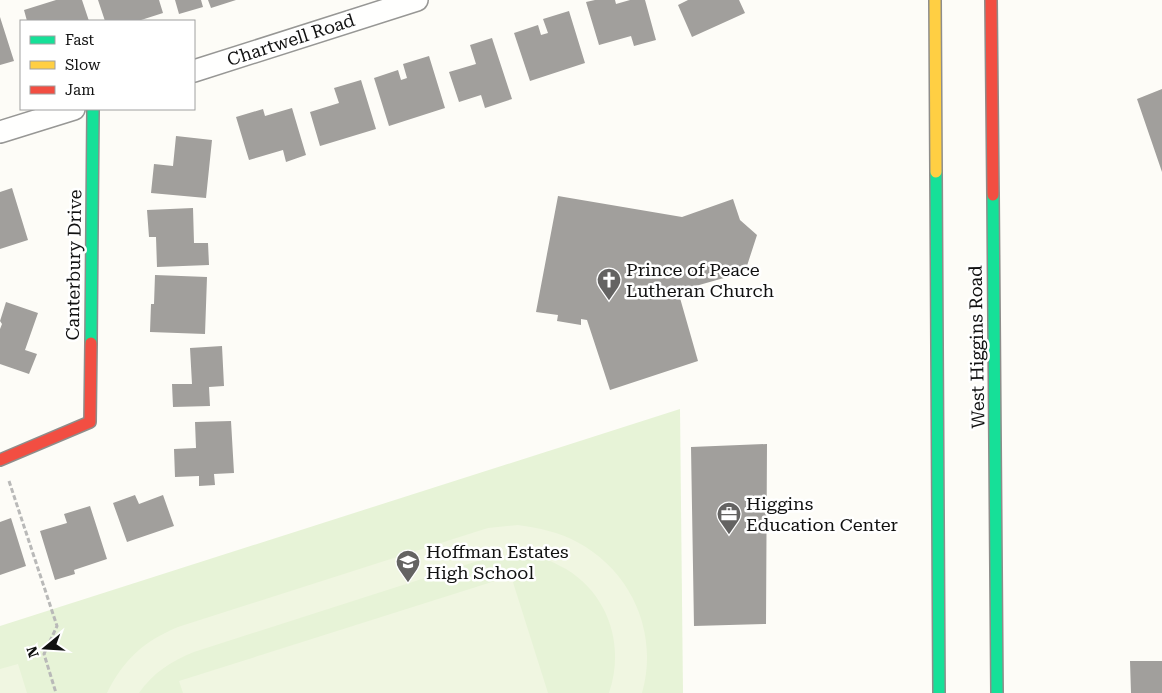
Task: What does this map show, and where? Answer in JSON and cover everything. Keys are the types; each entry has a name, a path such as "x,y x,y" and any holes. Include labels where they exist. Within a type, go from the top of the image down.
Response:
{"main road":[{"path":"935,0 939,693"},
{"name":"West Higgins Road","path":"990,0 997,693"},
{"name":"Canterbury Drive","path":"1,459 90,422 94,110"}],"street":[{"name":"Chartwell Road","path":"195,71 417,0"},
{"path":"0,132 71,110"}],"path":[{"path":"1,459 57,626 44,654 56,693"}],"green space":[{"name":"Hoffman Estates High School","path":"680,409 683,693 0,693 0,626"},
{"path":"518,525 549,531 577,542 596,554 613,570 626,587 636,606 643,627 647,649 642,693 609,693 614,675 614,640 610,623 603,607 593,593 581,580 557,564 535,556 520,555 484,559 194,652 163,668 150,679 139,693 107,693 120,670 136,653 155,639 178,627 488,528"},
{"path":"511,576 548,693 183,693 179,681"},
{"path":"18,664 27,693 0,693 0,669"}],"building":[{"path":"56,0 82,0 89,20 27,20 24,10"},
{"path":"98,0 159,0 163,13 141,20 105,20"},
{"path":"175,0 201,0 203,7 179,14"},
{"path":"208,0 236,0 211,8"},
{"path":"615,0 616,4 630,0 645,0 656,40 634,46 631,36 599,45 586,2"},
{"path":"688,0 739,0 745,13 692,37 678,5"},
{"path":"569,11 585,63 530,81 514,33 538,25 541,35 548,33 543,19"},
{"path":"0,17 14,61 0,65"},
{"path":"492,38 512,99 485,108 481,95 459,102 449,72 476,64 470,45"},
{"path":"429,56 445,108 389,126 374,78 398,70 401,80 407,78 403,64"},
{"path":"361,80 376,129 320,146 310,112 339,103 334,88"},
{"path":"1162,89 1162,172 1137,99"},
{"path":"292,108 306,155 286,162 283,150 249,160 236,117 263,109 265,116"},
{"path":"176,136 212,140 206,198 151,193 154,164 173,166"},
{"path":"12,188 28,240 0,249 0,192"},
{"name":"Prince of Peace Lutheran Church","path":"558,196 682,217 733,199 740,220 757,235 745,272 678,291 698,361 610,390 587,320 581,319 581,325 557,321 558,315 536,312"},
{"path":"193,208 194,243 208,243 209,265 157,267 156,237 149,237 147,210"},
{"path":"155,275 207,277 205,334 150,332 151,304 154,304"},
{"path":"6,302 38,313 25,350 37,354 29,374 0,364 0,329 2,324 0,321"},
{"path":"222,346 224,386 209,387 210,406 173,407 172,384 192,384 190,348"},
{"path":"231,421 234,473 214,474 215,485 199,486 199,476 175,477 174,449 196,448 195,422"},
{"name":"Higgins Education Center","path":"767,444 766,624 694,626 691,447"},
{"path":"135,495 139,504 163,495 174,526 127,542 113,503"},
{"path":"90,506 107,559 74,570 75,574 55,580 40,531 67,523 64,514"},
{"path":"11,518 26,566 0,575 0,522"},
{"path":"1130,661 1162,661 1162,693 1131,693"}],"traffic: fast":[{"path":"91,343 93,110"},
{"path":"936,172 939,693"},
{"path":"993,195 997,693"}],"traffic: slow":[{"path":"935,0 936,172"}],"traffic: jam":[{"path":"991,0 993,195"},
{"path":"0,460 90,422 91,343"}],"place":[{"name":"Prince of Peace Lutheran Church","path":"609,301"},
{"name":"Higgins Education Center","path":"729,535"},
{"name":"Hoffman Estates High School","path":"408,583"}]}
